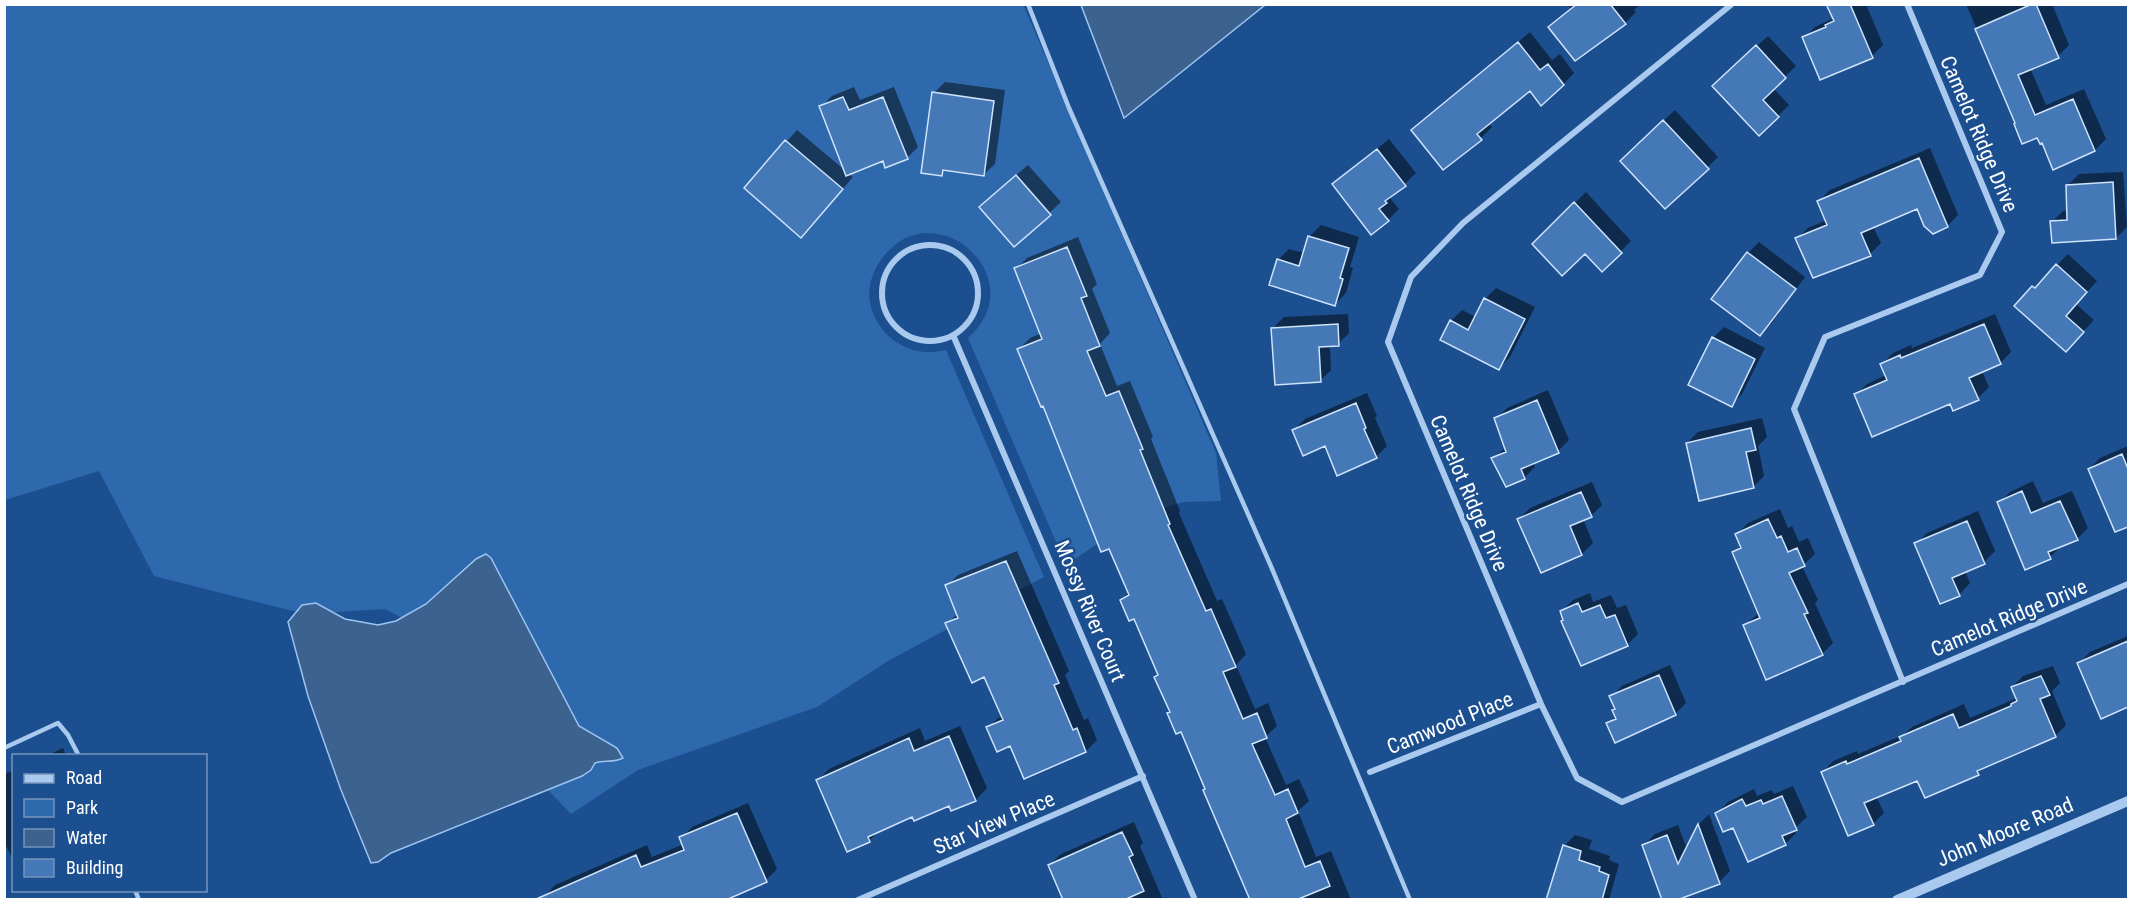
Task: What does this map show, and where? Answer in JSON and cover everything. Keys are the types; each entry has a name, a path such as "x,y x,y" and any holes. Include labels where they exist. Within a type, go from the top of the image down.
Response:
{"street":[{"name":"Camelot Ridge Drive","path":"1732,4 1463,223 1411,277 1388,342 1541,704 1577,778 1622,802 2128,584"},
{"name":"Camelot Ridge Drive","path":"1903,682 1794,409 1825,337 1980,275 2002,232 1907,4"},
{"path":"923,244 940,245 955,252 968,263 975,277 978,294 975,310 966,325 953,335 939,340 924,341 909,337 896,328 887,315 882,300 882,285 886,270 908,249 923,244"},
{"name":"Mossy River Court","path":"953,335 1195,900"},
{"name":"Camwood Place","path":"1370,772 1541,704"},
{"name":"Star View Place","path":"858,900 1143,776"},
{"name":"John Moore Road","path":"1901,899 2128,801"}],"lane":[{"path":"1028,4 1069,108 1270,564 1410,900"},
{"path":"4,748 58,723 68,735 78,754"}],"green space":[{"path":"1023,4 1216,453 1221,501 1183,502 1137,517 1066,565 968,338 986,315 990,291 984,269 970,250 950,238 928,233 904,239 883,257 876,267 869,297 874,316 889,336 909,349 921,352 946,350 1044,577 888,661 817,707 638,770 571,814 481,720 441,638 385,609 305,614 154,576 99,471 5,500 5,5"}],"water":[{"path":"1081,4 1265,5 1124,118"},
{"path":"486,554 491,558 579,726 617,748 623,758 595,763 591,770 582,776 371,863 341,790 308,696 288,622 302,605 316,603 345,619 378,625 396,621 426,604 476,559"}],"building":[{"path":"1577,4 1610,4 1626,24 1575,61 1548,27"},
{"path":"1826,4 1850,4 1873,58 1820,80 1802,37 1834,21"},
{"path":"2036,4 2059,58 2018,75 2035,115 2073,99 2095,151 2053,170 2042,143 2040,144 2037,138 2022,144 1975,29"},
{"path":"1518,42 1540,70 1548,64 1564,85 1541,106 1530,91 1477,134 1482,140 1443,170 1411,130"},
{"path":"1756,45 1786,78 1763,100 1779,117 1759,136 1712,86"},
{"path":"932,92 994,101 984,176 943,170 942,176 921,173"},
{"path":"843,97 849,110 883,97 908,159 885,168 883,161 846,176 819,106"},
{"path":"1663,120 1709,169 1665,209 1620,161"},
{"path":"785,140 843,189 801,238 744,188"},
{"path":"1377,149 1406,186 1385,201 1387,203 1379,209 1389,221 1371,235 1332,184"},
{"path":"1919,158 1948,227 1933,234 1924,226 1917,209 1861,233 1871,256 1813,278 1795,238 1827,225 1817,201"},
{"path":"1016,175 1051,215 1014,247 979,207"},
{"path":"2113,182 2116,239 2052,243 2050,221 2067,220 2066,185"},
{"path":"1574,202 1622,253 1602,272 1585,254 1562,276 1532,244"},
{"path":"1308,236 1349,248 1335,306 1269,285 1277,259 1299,266"},
{"path":"1067,247 1087,296 1081,298 1100,346 1087,351 1106,396 1119,391 1143,449 1140,450 1170,524 1168,525 1206,611 1211,609 1236,667 1223,672 1243,719 1257,713 1267,738 1252,744 1275,795 1288,789 1298,813 1286,819 1305,867 1320,861 1330,886 1296,900 1250,900 1181,732 1176,734 1167,713 1170,712 1154,677 1158,675 1134,619 1129,621 1120,600 1129,595 1109,549 1101,552 1043,406 1041,407 1017,349 1042,339 1014,268"},
{"path":"1747,252 1796,289 1760,336 1711,299"},
{"path":"2056,264 2087,292 2066,316 2084,332 2066,352 2014,306 2032,286 2035,288"},
{"path":"1484,298 1525,319 1499,370 1440,340 1450,320 1468,330"},
{"path":"1338,324 1339,346 1319,347 1321,382 1275,385 1271,328"},
{"path":"1984,324 2001,364 1969,378 1979,400 1953,411 1950,404 1872,437 1854,394 1887,380 1880,364 1900,355 1901,358"},
{"path":"1712,337 1755,359 1732,407 1688,385"},
{"path":"1537,400 1559,453 1521,469 1525,479 1506,487 1491,458 1506,452 1494,418"},
{"path":"1356,403 1366,428 1364,429 1377,458 1337,476 1325,446 1303,456 1292,430"},
{"path":"1751,428 1756,450 1746,452 1754,488 1699,501 1686,443"},
{"path":"2122,454 2128,469 2128,527 2115,532 2088,469"},
{"path":"2022,491 2031,513 2060,501 2078,540 2048,552 2051,559 2025,570 1997,502"},
{"path":"1581,492 1592,517 1570,526 1582,555 1541,573 1517,519"},
{"path":"1768,519 1777,538 1781,536 1788,552 1797,548 1805,566 1789,573 1808,613 1804,614 1823,655 1766,680 1743,625 1760,618 1732,552 1741,548 1735,534"},
{"path":"1967,521 1985,564 1952,578 1960,596 1940,604 1914,543"},
{"path":"1006,561 1059,683 1054,685 1073,730 1077,728 1086,752 1024,779 1010,746 997,752 986,727 1003,720 984,677 972,683 945,623 958,618 945,585"},
{"path":"1578,603 1582,612 1600,605 1606,618 1615,615 1628,646 1581,666 1561,621 1563,620 1560,611"},
{"path":"2128,641 2128,707 2101,719 2077,663"},
{"path":"1659,675 1676,715 1615,743 1606,723 1616,719 1612,710 1615,709 1609,696"},
{"path":"2041,676 2050,695 2040,699 2056,737 1977,771 1979,775 1925,798 1917,781 1864,803 1874,825 1848,836 1821,772 1846,761 1847,764 1901,741 1899,737 1953,714 1959,728 2011,706 2017,701 2011,687"},
{"path":"949,736 976,801 951,811 949,806 914,821 912,817 868,837 870,842 847,852 816,780 909,738 914,751"},
{"path":"1782,796 1797,830 1782,836 1786,845 1748,862 1733,828 1723,832 1715,813 1742,799 1746,806 1761,800 1763,804"},
{"path":"737,813 767,882 726,900 534,900 636,855 641,867 684,850 679,837"},
{"path":"1698,824 1720,884 1677,900 1662,900 1642,845 1667,835 1678,864"},
{"path":"1122,832 1133,855 1129,857 1144,891 1124,900 1063,900 1048,865"},
{"path":"1563,845 1581,851 1579,860 1600,867 1599,871 1609,875 1602,900 1546,900"}]}
